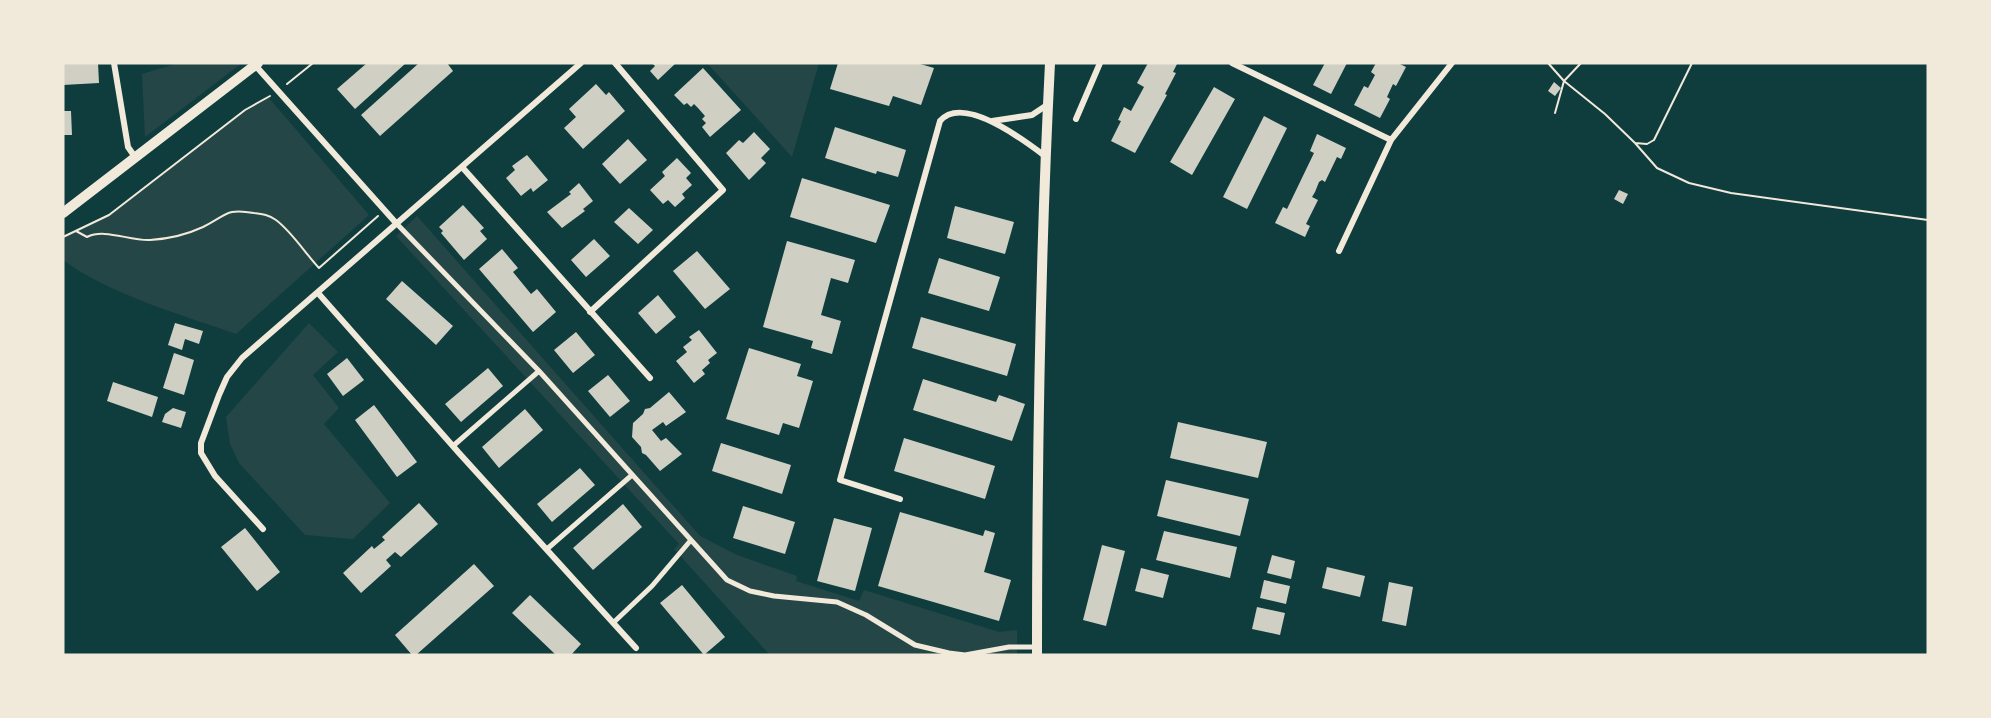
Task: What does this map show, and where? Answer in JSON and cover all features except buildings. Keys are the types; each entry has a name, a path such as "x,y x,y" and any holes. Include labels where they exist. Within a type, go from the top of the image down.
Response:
{"street":[{"path":"114,63 128,147 135,157"},
{"path":"263,529 207,465 201,453 201,443 227,377 242,358 581,63"},
{"path":"590,312 723,190 615,63"},
{"path":"63,213 257,64 277,91 384,210 539,371 727,580 750,591 796,599 821,599 837,602 866,615 915,645 949,653 965,655 1009,647 1037,651 1037,466 1045,156 1050,63"},
{"path":"1076,119 1100,63"},
{"path":"1232,63 1391,140"},
{"path":"1339,251 1391,140 1452,63"},
{"path":"990,121 1032,115 1047,105"},
{"path":"900,499 840,480 940,121 945,115 955,112 990,121 1045,156"},
{"path":"462,167 650,378"},
{"path":"318,293 636,648"},
{"path":"453,446 539,371"},
{"path":"547,549 632,475"},
{"path":"613,622 651,586 691,540"}],"path":[{"path":"63,237 109,215 245,110 277,91 313,63"},
{"path":"1548,63 1564,81 1605,114 1657,168 1689,183 1731,193 1928,220"},
{"path":"1555,113 1564,81 1581,63"},
{"path":"1635,143 1647,144 1654,140 1692,63"},
{"path":"76,231 87,237 96,232 150,240 203,227 224,214 239,210 267,214 277,221 319,268 384,210"}],"shaded area":[{"path":"178,63 242,63 145,137 142,74"},
{"path":"707,63 819,63 792,157"},
{"path":"269,98 369,215 236,334 124,294 102,284 63,260 63,237 109,215 245,110"},
{"path":"417,216 700,536 737,555 797,576 796,581 859,601 864,590 999,632 1017,630 1017,655 770,655 674,549 679,544 396,236"},
{"path":"309,323 338,352 313,375 339,408 324,424 390,503 353,539 305,535 239,463 230,444 226,417"}]}
